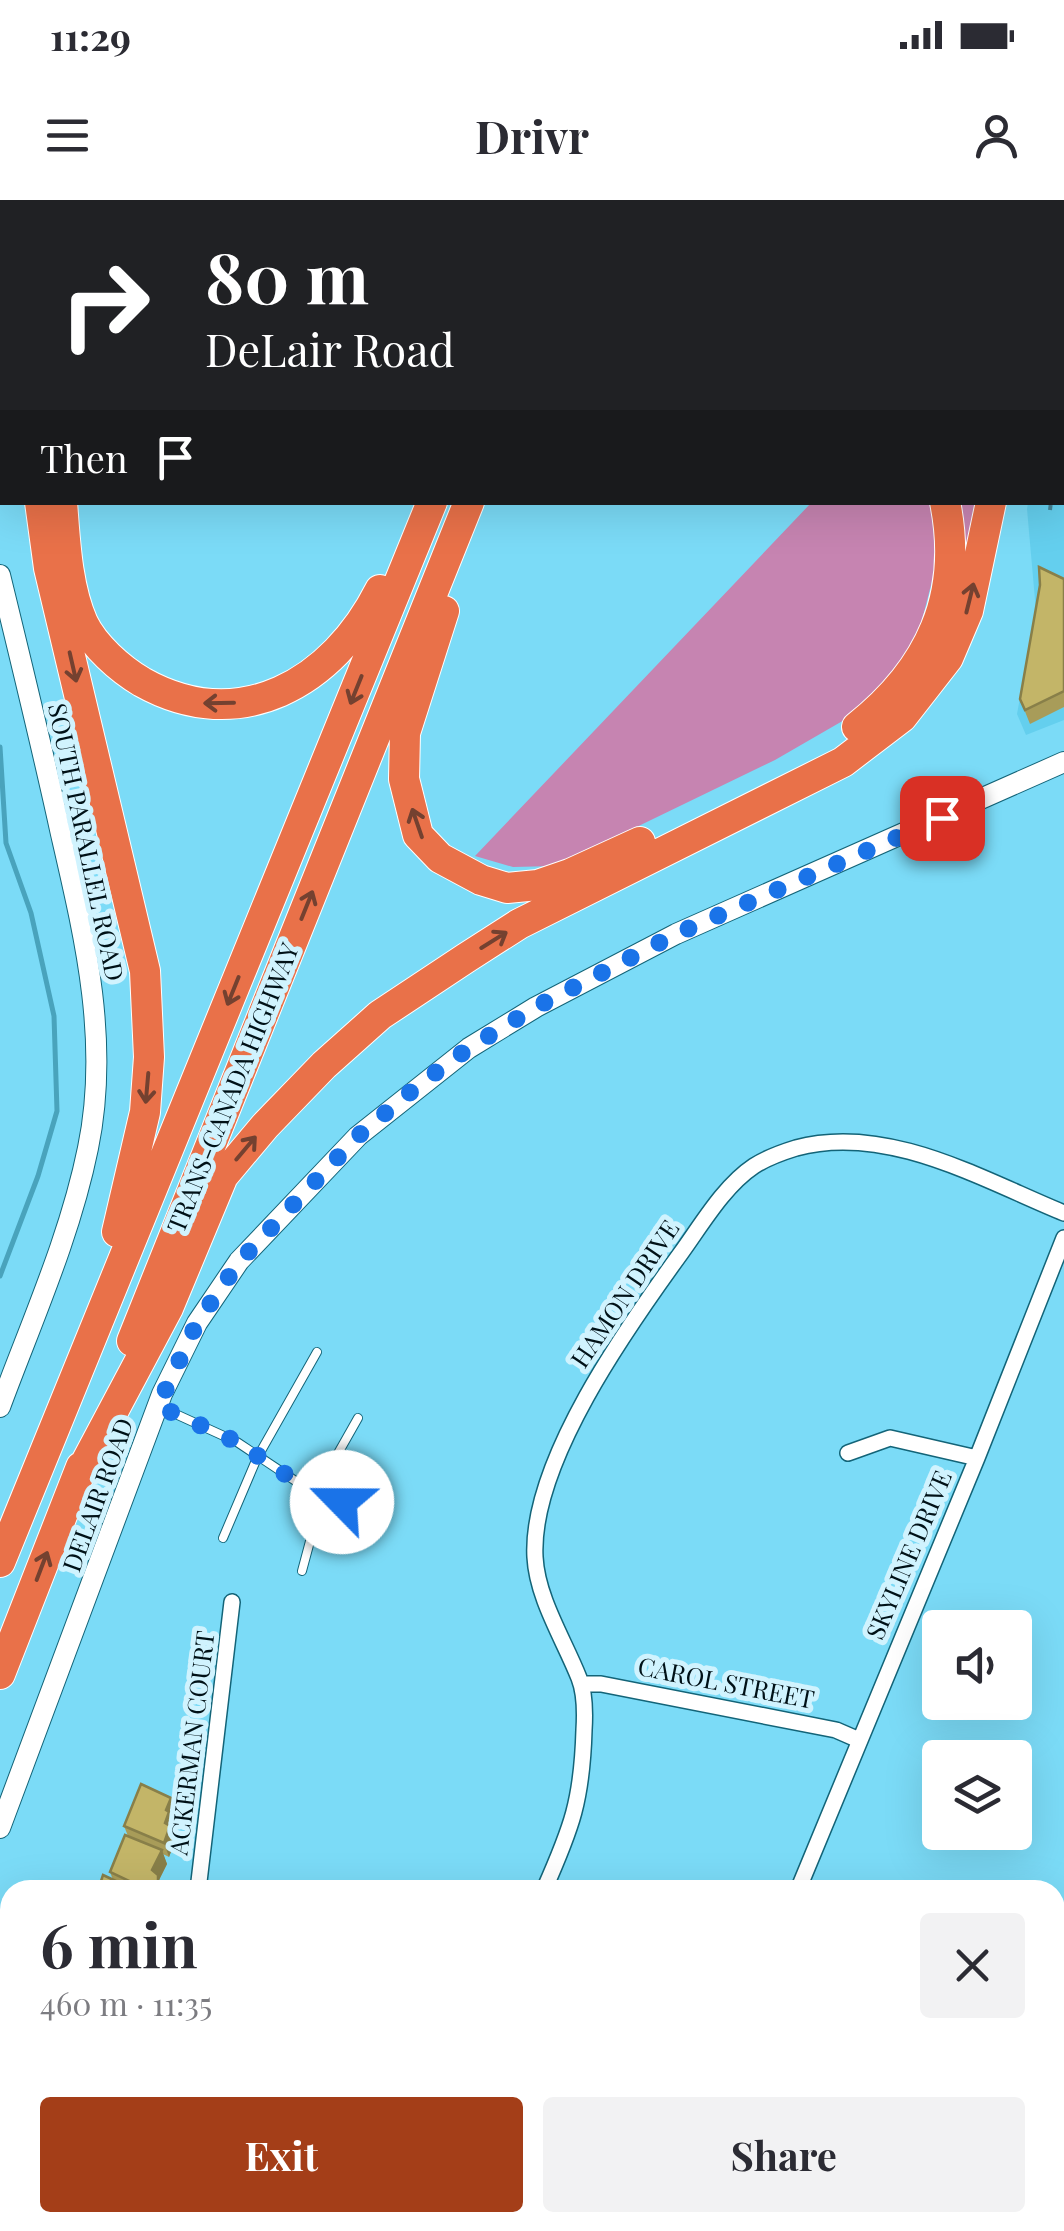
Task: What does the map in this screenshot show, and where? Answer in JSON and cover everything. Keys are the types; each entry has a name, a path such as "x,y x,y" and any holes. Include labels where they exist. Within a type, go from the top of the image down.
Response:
{"highway":[{"path":"40,505 49,568 145,971 150,1057 145,1112 128,1191 48,1444"},
{"path":"62,505 68,566 84,624 122,670 169,697 215,706 267,698 312,675 346,646 372,606 422,505"},
{"name":"TRANS-CANADA HIGHWAY","path":"0,1562 431,505"},
{"name":"TRANS-CANADA HIGHWAY","path":"0,1674 467,505"},
{"path":"455,534 444,609 405,732 404,780 418,835 440,858 507,888 538,885 570,874 671,827 801,762 846,736 885,705 916,670 938,627 952,561 945,505"},
{"path":"75,1483 168,1308 223,1176 265,1126 380,1015 506,932 843,762 902,718 948,658 968,610 990,505"}],"street":[{"name":"SOUTH PARALLEL ROAD","path":"0,576 84,936 95,1005 98,1072 88,1149 62,1237 0,1407"},
{"name":"DELAIR ROAD","path":"0,1828 158,1406 197,1323 239,1262 358,1136 469,1048 536,1007 676,934 1064,762"},
{"name":"HAMON DRIVE","path":"548,1880 572,1826 580,1793 584,1722 582,1684 542,1588 535,1557 547,1485 586,1399 628,1326 715,1206 754,1167 796,1148 837,1142 891,1147 934,1160 1064,1213"},
{"name":"SKYLINE DRIVE","path":"805,1880 1064,1238"},
{"path":"848,1453 890,1438 977,1458"},
{"name":"ACKERMAN COURT","path":"199,1880 232,1602"},
{"name":"CAROL STREET","path":"582,1684 601,1684 836,1730 860,1740"}],"lane":[{"path":"224,1538 257,1458 316,1352"},
{"path":"158,1406 237,1442 315,1494 342,1502"},
{"path":"315,1494 358,1418"},
{"path":"302,1571 320,1504 315,1494"}],"shaded area":[{"path":"809,505 977,505 971,537 932,581 917,640 865,708 775,760 556,866 513,867 475,856"},
{"path":"1028,505 1064,505 1064,720 1026,735 1017,714 1036,611"}],"building":[{"path":"1039,567 1064,579 1064,691 1025,710 1020,699 1040,585"},
{"path":"141,1784 171,1798 165,1823 170,1826 164,1843 124,1826"},
{"path":"125,1835 162,1850 152,1870 158,1880 127,1880 110,1872"}],"waterway":[{"path":"0,747 6,843 31,913 54,1016 57,1111 38,1176 0,1276"}],"route":[{"path":"342,1502 315,1494 237,1442 158,1406 197,1323 239,1262 358,1136 469,1048 536,1007 676,934 942,818"}]}
